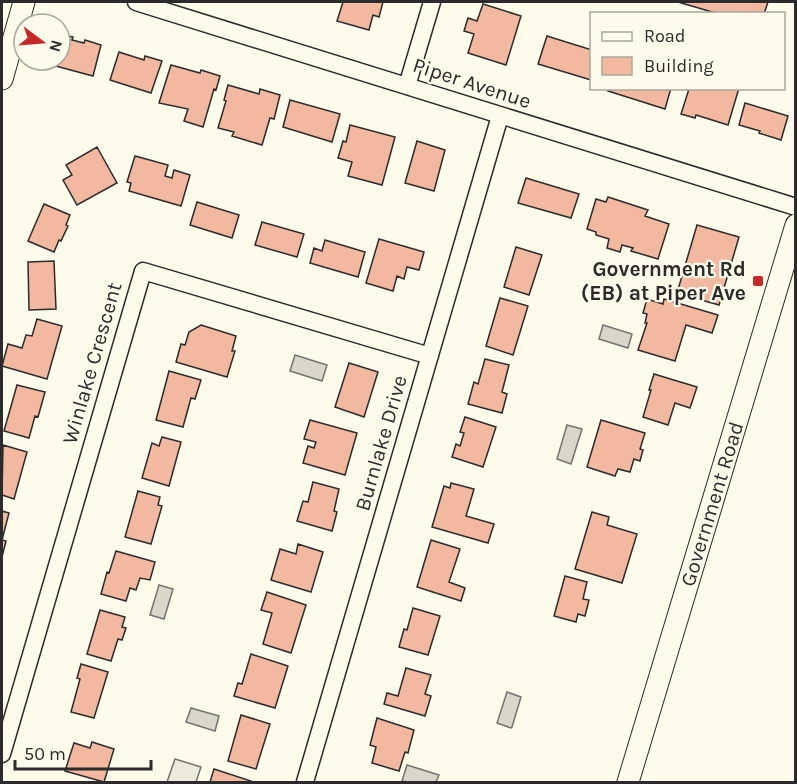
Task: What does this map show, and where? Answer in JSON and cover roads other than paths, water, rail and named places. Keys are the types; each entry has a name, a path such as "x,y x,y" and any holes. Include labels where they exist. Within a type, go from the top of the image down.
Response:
{"street":[{"path":"2,79 24,2"},
{"name":"Piper Avenue","path":"136,2 795,207"},
{"path":"407,86 432,2"},
{"name":"Burnlake Drive","path":"305,783 500,116"},
{"name":"Government Road","path":"628,783 795,225"},
{"name":"Winlake Crescent","path":"2,754 143,271 429,356"}],"place":[{"name":"Government Rd (EB) at Piper Ave","path":"758,281"}]}
